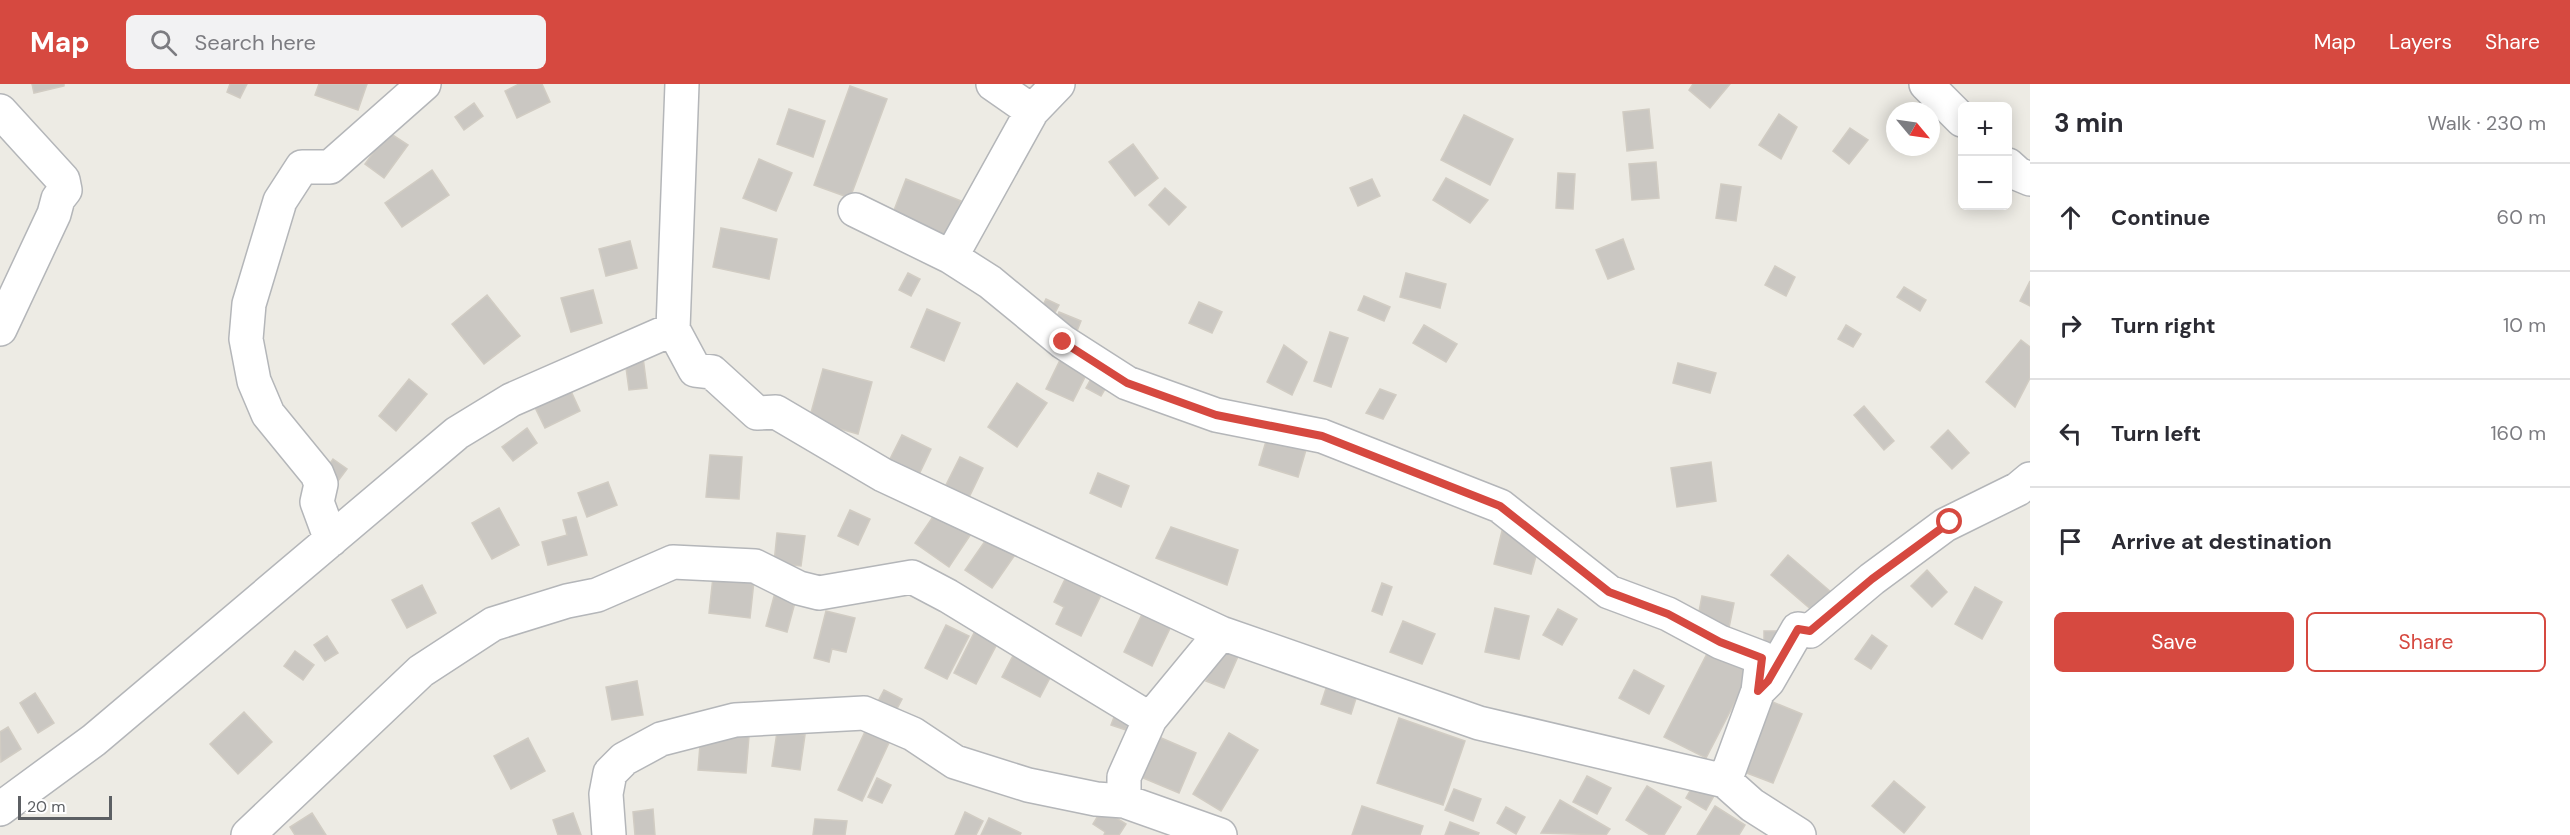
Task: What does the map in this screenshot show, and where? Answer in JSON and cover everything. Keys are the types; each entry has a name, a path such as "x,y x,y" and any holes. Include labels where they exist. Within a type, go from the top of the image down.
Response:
{"street":[{"path":"331,540 317,502 321,484 317,474 268,414 254,381 246,339 249,304 280,201 302,167 330,168 424,84"},
{"path":"682,84 673,329 694,370 712,372 757,413 776,412 883,475 1221,633 1479,723 1725,781 1752,805 1799,835"},
{"path":"993,84 1032,111"},
{"path":"951,257 1032,111 1058,84"},
{"path":"1926,84 1958,116"},
{"path":"0,111 63,180 65,190 58,199 54,214 0,329"},
{"path":"2012,169 2030,179"},
{"path":"855,210 951,257 990,282 1063,342 1127,383 1216,415 1322,436 1500,506 1609,592 1668,614 1720,642 1762,658 1758,691 1725,781"},
{"path":"0,809 94,740 457,433 511,400 673,329"},
{"path":"1758,691 1768,681 1798,629 1810,631 1872,579 1945,525 2018,489 2030,479"},
{"path":"248,835 421,671 493,624 567,601 597,595 673,562 755,566 799,588 819,593 912,577 948,596 1150,719"},
{"path":"1124,801 1124,777 1150,719 1221,633"},
{"path":"609,835 606,794 610,773 624,759 661,739 744,719 864,713 913,734 956,762 1028,785 1096,799 1124,801 1220,835"}],"building":[{"path":"32,84 64,84 64,86 34,93"},
{"path":"230,84 247,84 240,98 227,92"},
{"path":"319,84 367,84 358,110 315,95"},
{"path":"519,84 542,84 550,102 517,118 505,91"},
{"path":"1693,84 1730,84 1710,108 1689,90"},
{"path":"850,86 887,99 850,198 814,185"},
{"path":"474,103 483,116 464,130 455,117"},
{"path":"789,109 825,121 813,157 777,144"},
{"path":"1649,109 1653,148 1627,151 1623,112"},
{"path":"1779,114 1797,127 1781,159 1759,145"},
{"path":"1464,115 1513,139 1490,185 1441,160"},
{"path":"1850,128 1868,140 1849,164 1833,151"},
{"path":"388,132 408,145 384,178 365,164"},
{"path":"1133,144 1158,178 1135,196 1109,162"},
{"path":"759,159 792,173 776,211 743,198"},
{"path":"1656,162 1659,198 1632,200 1629,164"},
{"path":"432,170 449,195 402,227 385,203"},
{"path":"1558,173 1575,174 1573,209 1556,208"},
{"path":"1446,178 1488,200 1470,223 1433,200"},
{"path":"906,179 961,201 945,240 891,218"},
{"path":"1372,179 1380,196 1358,206 1350,188"},
{"path":"1721,184 1741,187 1736,221 1716,218"},
{"path":"1165,188 1186,207 1169,225 1149,205"},
{"path":"721,228 777,239 769,279 713,267"},
{"path":"1623,239 1634,269 1608,279 1596,250"},
{"path":"630,241 637,268 606,276 599,249"},
{"path":"1775,266 1795,277 1786,296 1765,285"},
{"path":"908,273 920,279 911,296 899,290"},
{"path":"1406,273 1446,284 1440,308 1400,297"},
{"path":"2030,281 2030,306 2020,301"},
{"path":"1904,287 1926,300 1920,311 1897,297"},
{"path":"593,290 602,323 571,332 561,298"},
{"path":"487,295 520,336 484,364 452,324"},
{"path":"1364,296 1390,307 1384,321 1358,310"},
{"path":"1046,299 1059,305 1049,324 1037,318"},
{"path":"1199,302 1222,312 1212,333 1189,323"},
{"path":"927,309 960,323 944,361 911,347"},
{"path":"1059,312 1081,321 1075,336 1053,327"},
{"path":"1424,325 1457,344 1446,362 1413,343"},
{"path":"1846,325 1861,334 1853,347 1838,339"},
{"path":"1330,332 1348,338 1331,387 1314,381"},
{"path":"2021,340 2030,347 2030,378 2015,407 1986,382"},
{"path":"1284,345 1307,362 1292,395 1267,382"},
{"path":"1062,356 1089,369 1073,401 1046,389"},
{"path":"643,357 647,388 629,390 625,360"},
{"path":"1678,363 1716,373 1710,393 1673,383"},
{"path":"823,369 872,382 858,434 809,420"},
{"path":"1093,375 1108,384 1101,396 1086,388"},
{"path":"565,378 580,411 545,428 529,395"},
{"path":"409,379 427,394 396,431 379,416"},
{"path":"1017,383 1047,403 1017,447 988,427"},
{"path":"1380,389 1396,395 1383,419 1366,413"},
{"path":"1864,406 1894,441 1884,450 1854,415"},
{"path":"527,428 537,443 513,461 502,447"},
{"path":"1948,430 1969,453 1952,469 1931,447"},
{"path":"1269,431 1308,443 1298,477 1259,465"},
{"path":"902,435 931,449 914,485 884,471"},
{"path":"710,455 742,457 739,499 706,497"},
{"path":"960,457 983,468 963,510 939,499"},
{"path":"333,459 347,469 335,485 321,476"},
{"path":"1711,462 1716,501 1677,507 1671,468"},
{"path":"1098,473 1129,486 1121,507 1090,493"},
{"path":"608,482 617,505 587,517 578,493"},
{"path":"499,508 519,545 492,559 472,523"},
{"path":"939,508 973,531 949,567 915,543"},
{"path":"850,510 870,519 858,545 838,536"},
{"path":"576,517 587,555 548,565 542,542 567,535 563,520"},
{"path":"1171,527 1238,550 1227,585 1156,558"},
{"path":"1502,531 1540,542 1531,574 1494,564"},
{"path":"777,533 805,536 801,566 774,563"},
{"path":"990,534 1017,552 992,588 965,570"},
{"path":"1788,555 1831,592 1814,612 1771,575"},
{"path":"714,568 755,572 750,618 709,613"},
{"path":"1927,570 1947,592 1932,607 1911,586"},
{"path":"1069,571 1104,589 1081,636 1056,624 1064,607 1054,602"},
{"path":"1382,583 1392,587 1382,615 1372,611"},
{"path":"422,585 436,613 407,628 392,600"},
{"path":"1975,587 2002,602 1982,639 1955,624"},
{"path":"776,589 797,595 787,632 766,626"},
{"path":"1702,596 1734,603 1728,633 1696,627"},
{"path":"1145,608 1173,622 1152,666 1124,652"},
{"path":"1495,608 1529,616 1519,659 1485,652"},
{"path":"1558,609 1577,619 1562,645 1543,635"},
{"path":"826,611 855,618 846,652 832,649 829,662 814,658"},
{"path":"1403,621 1435,634 1422,664 1390,652"},
{"path":"946,625 969,636 947,679 925,668"},
{"path":"975,631 998,642 976,684 954,673"},
{"path":"1764,631 1778,631 1778,654 1764,654"},
{"path":"1872,635 1887,646 1871,669 1855,659"},
{"path":"327,636 338,653 325,661 314,645"},
{"path":"1222,646 1239,654 1224,688 1206,681"},
{"path":"1710,648 1752,669 1706,758 1664,737"},
{"path":"1016,650 1054,670 1040,697 1002,677"},
{"path":"295,651 314,665 303,680 284,666"},
{"path":"1634,670 1664,686 1649,714 1619,698"},
{"path":"1330,676 1360,686 1351,714 1321,704"},
{"path":"637,681 643,715 612,720 606,687"},
{"path":"884,690 902,699 891,720 873,711"},
{"path":"35,693 54,723 38,733 20,703"},
{"path":"1768,700 1802,714 1773,783 1739,770"},
{"path":"244,712 272,742 238,774 210,744"},
{"path":"1116,712 1130,717 1126,730 1111,725"},
{"path":"1399,718 1465,741 1443,805 1377,783"},
{"path":"869,723 893,734 862,801 838,790"},
{"path":"8,727 21,749 1,762 0,732"},
{"path":"701,732 749,736 746,773 698,770"},
{"path":"777,732 805,735 800,770 772,766"},
{"path":"1229,733 1258,750 1221,811 1193,794"},
{"path":"1159,737 1196,753 1179,793 1141,777"},
{"path":"528,738 545,771 511,789 494,756"},
{"path":"1699,775 1719,787 1706,810 1686,798"},
{"path":"1587,776 1611,788 1597,814 1573,802"},
{"path":"877,778 891,785 882,803 868,797"},
{"path":"1894,781 1925,807 1904,833 1872,806"},
{"path":"1647,786 1681,807 1664,835 1650,835 1626,820"},
{"path":"1454,789 1481,799 1473,821 1445,810"},
{"path":"1560,800 1610,829 1606,835 1541,833"},
{"path":"1362,806 1423,826 1420,835 1352,835"},
{"path":"1715,806 1745,825 1739,835 1697,835"},
{"path":"1506,807 1525,817 1516,834 1497,823"},
{"path":"653,809 655,835 635,835 633,812"},
{"path":"1102,809 1126,824 1119,835 1104,835 1105,832 1093,824"},
{"path":"965,812 983,821 976,835 955,835"},
{"path":"312,813 326,835 295,835 290,827"},
{"path":"573,813 581,835 558,835 553,820"},
{"path":"989,818 1021,833 1020,835 981,835"},
{"path":"815,819 847,821 845,835 813,835"},
{"path":"1450,822 1479,833 1478,835 1445,835"}],"route":[{"path":"1063,342 1127,383 1216,415 1322,436 1500,506 1609,592 1668,614 1713,636 1720,642 1762,658 1758,691 1768,681 1798,629 1810,631 1872,579 1950,522"}]}
